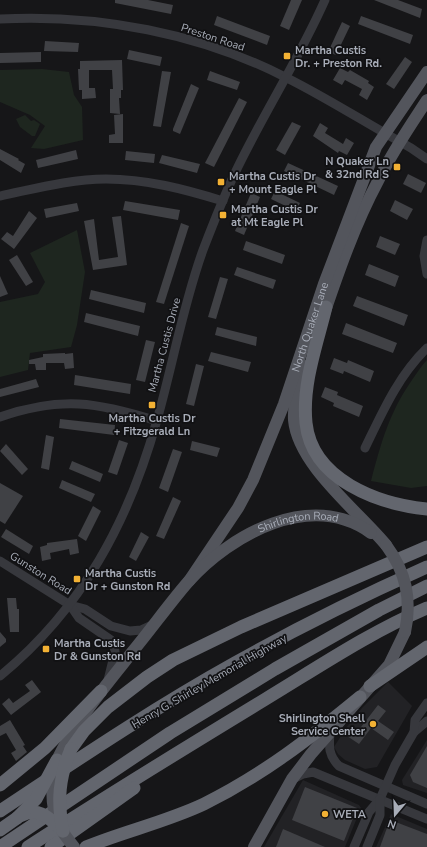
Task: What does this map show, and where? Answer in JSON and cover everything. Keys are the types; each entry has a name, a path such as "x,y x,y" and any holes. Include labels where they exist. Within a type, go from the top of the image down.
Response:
{"highway":[{"path":"326,307 309,375 306,401 306,424 317,455 335,474 349,485 363,492 393,504 427,509"},
{"path":"63,831 59,798 60,782 64,766 71,749 84,731 108,707 147,677 173,660 241,627 427,547"},
{"name":"Henry G. Shirley Memorial Highway","path":"0,811 139,720 236,663 373,591 427,567"},
{"path":"0,847 74,796 183,725 379,610 427,586"},
{"path":"28,847 115,790 208,733 372,636 427,608"},
{"path":"370,686 427,647"},
{"path":"0,785 44,748 104,688"},
{"path":"86,847 164,820 197,806 261,773 302,744 360,697"},
{"path":"51,847 208,733"},
{"path":"17,818 36,799 57,760"},
{"path":"0,830 27,813 37,812 51,820 63,831"}],"main road":[{"name":"North Quaker Lane","path":"189,581 238,508 253,480 284,404 330,268 376,147 427,72"},
{"name":"North Quaker Lane","path":"386,545 372,527 318,472 305,454 294,420 296,401 301,381 352,234 377,181 399,142 427,100"},
{"name":"Shirlington Road","path":"74,847 56,819 52,807 52,783 57,760 66,741 104,688 189,581 220,553 240,538 278,522 301,516 330,516 350,521 368,530 386,545 401,569 407,588 409,615 405,632 388,664 292,779 254,844"}],"street":[{"name":"Martha Custis Drive","path":"0,676 39,641 70,605 91,575 116,529 137,482 157,421 185,312 203,252 223,201 235,173 314,26 325,0"},
{"name":"Preston Road","path":"0,19 71,19 137,28 214,48 286,77 427,159"},
{"path":"0,196 62,184 105,179 156,183 185,189 223,201"},
{"path":"427,240 424,256 427,274"},
{"path":"365,448 394,391 417,359 427,348"},
{"path":"0,417 29,408 70,403 90,404 122,410 157,421"},
{"name":"Gunston Road","path":"0,562 70,605 85,609 111,626 120,630 141,630 156,623"},
{"name":"Gunston Road","path":"70,605 79,618 111,640 114,646 112,665 104,688"},
{"path":"414,732 415,720 427,703"},
{"path":"367,847 380,815 380,799 395,765 414,732 427,721"},
{"path":"330,732 329,751 332,759 348,771 427,804"},
{"path":"292,779 303,774 313,772 427,818"},
{"path":"354,847 368,812 380,799"}],"shaded area":[{"path":"42,69 69,72 74,95 82,107 83,140 44,149 31,148 45,126 30,115 0,102 0,70"},
{"path":"25,115 31,121 34,120 40,124 35,136 32,136 20,127 16,119"},
{"path":"77,230 85,272 77,325 71,347 30,353 28,370 0,377 0,302 38,294 45,282 30,253"},
{"path":"427,360 427,486 411,488 371,481 382,441 397,404"},
{"path":"388,682 412,706 377,767 365,769 345,760 338,754 334,747 346,728 362,708"},
{"path":"427,740 427,793 403,785 402,780"},
{"path":"303,780 359,805 361,808 345,847 264,847"},
{"path":"391,814 427,829 427,847 376,847"}],"building":[{"path":"115,0 148,0 173,5 171,14 115,3"},
{"path":"291,0 302,0 289,30 280,26"},
{"path":"374,0 398,0 422,9 420,18"},
{"path":"217,16 270,36 267,45 214,25"},
{"path":"361,16 413,35 410,44 358,24"},
{"path":"342,22 350,26 336,55 328,52"},
{"path":"45,41 79,43 78,52 44,51"},
{"path":"129,50 162,57 160,66 127,59"},
{"path":"41,52 41,62 0,63 0,53"},
{"path":"405,57 412,62 394,89 386,84"},
{"path":"122,60 123,90 121,90 121,98 119,98 120,114 110,113 110,89 113,89 112,70 89,70 89,88 95,88 96,98 82,99 82,90 79,90 78,69 80,69 80,61"},
{"path":"340,68 348,72 350,70 369,81 368,83 374,87 367,100 359,95 362,89 345,80 342,85 333,80"},
{"path":"162,71 171,72 161,127 153,126"},
{"path":"210,71 240,82 237,90 207,80"},
{"path":"191,84 199,88 180,134 173,131 173,129"},
{"path":"239,98 247,102 214,167 205,163"},
{"path":"123,114 123,143 109,143 109,135 115,134 114,115"},
{"path":"292,122 301,126 285,155 276,150"},
{"path":"320,123 328,128 325,133 343,144 346,138 354,143 347,155 339,151 338,153 313,136"},
{"path":"0,149 19,159 18,160 25,164 21,173 0,160"},
{"path":"76,150 78,159 38,168 36,160"},
{"path":"126,151 155,154 154,163 125,160"},
{"path":"162,155 200,164 197,173 159,163"},
{"path":"288,163 338,186 334,195 284,171"},
{"path":"408,174 426,183 421,193 403,184"},
{"path":"275,191 300,203 296,211 271,199"},
{"path":"251,193 260,197 244,235 235,231"},
{"path":"395,200 413,209 407,220 390,211"},
{"path":"125,201 180,210 178,220 123,210"},
{"path":"77,203 79,211 46,218 44,209"},
{"path":"29,211 37,218 14,249 1,239 7,232 13,236"},
{"path":"121,216 127,265 93,270 84,221 94,219 99,260 118,257 112,217"},
{"path":"181,223 189,226 164,304 156,302"},
{"path":"380,236 400,244 395,255 376,247"},
{"path":"246,241 285,255 282,264 243,250"},
{"path":"17,255 33,282 26,286 9,260"},
{"path":"369,264 399,276 395,287 365,275"},
{"path":"237,267 276,280 273,289 234,275"},
{"path":"0,276 8,294 0,297"},
{"path":"220,277 228,279 216,319 208,317"},
{"path":"91,290 146,303 144,313 89,299"},
{"path":"357,296 408,315 404,326 353,306"},
{"path":"86,313 140,326 138,336 84,322"},
{"path":"346,323 397,343 393,353 342,334"},
{"path":"217,327 257,337 256,346 215,335"},
{"path":"146,340 155,342 145,382 136,380"},
{"path":"211,352 251,362 248,372 208,361"},
{"path":"73,353 74,368 65,369 64,363 46,363 46,370 36,370 35,364 29,364 29,360 43,357 43,354"},
{"path":"334,358 347,363 348,360 374,371 370,382 344,371 343,374 330,369"},
{"path":"196,364 204,366 194,406 186,404"},
{"path":"75,375 131,384 130,394 74,385"},
{"path":"36,379 39,387 0,397 0,389"},
{"path":"325,387 338,392 337,395 363,406 359,417 333,406 334,403 321,397"},
{"path":"60,419 115,425 114,435 59,428"},
{"path":"46,435 54,437 49,470 41,468"},
{"path":"119,440 128,443 117,475 108,472"},
{"path":"192,441 220,448 217,457 190,450"},
{"path":"6,444 28,469 22,475 0,451"},
{"path":"173,449 182,452 168,492 159,488"},
{"path":"72,461 103,474 100,482 69,469"},
{"path":"62,480 95,494 91,502 59,488"},
{"path":"0,483 23,496 5,524 0,521"},
{"path":"173,497 181,501 164,539 156,536"},
{"path":"93,506 101,511 86,541 78,536"},
{"path":"6,529 33,546 29,554 1,537"},
{"path":"141,532 149,537 136,561 129,557"},
{"path":"77,539 79,553 70,555 69,549 50,553 51,559 42,561 40,547 47,545 47,543"},
{"path":"7,598 16,598 17,609 19,609 19,632 10,632"},
{"path":"0,632 6,639 6,642 0,647"},
{"path":"32,680 41,692 11,715 2,704 9,698 13,703 30,691 25,685"},
{"name":"Shirlington Shell Service Center","path":"378,705 386,711 378,721 394,732 388,740 371,728 359,744 347,736 353,727 358,731"},
{"path":"10,720 25,745 23,746 27,752 16,761 11,753 16,750 6,733 0,736 0,726"},
{"path":"427,746 427,788 413,782 410,775"},
{"name":"WETA","path":"305,787 357,808 344,841 292,820"},
{"path":"393,821 427,834 427,847 380,847 388,825"},
{"path":"283,829 325,847 276,847"}],"place":[{"name":"Martha Custis Dr. + Preston Rd.","path":"287,56"},
{"name":"N Quaker Ln & 32nd Rd S","path":"397,167"},
{"name":"Martha Custis Dr + Mount Eagle Pl","path":"221,182"},
{"name":"Martha Custis Dr at Mt Eagle Pl","path":"223,215"},
{"name":"Martha Custis Dr + Fitzgerald Ln","path":"152,405"},
{"name":"Martha Custis Dr + Gunston Rd","path":"77,579"},
{"name":"Martha Custis Dr & Gunston Rd","path":"46,649"},
{"name":"Shirlington Shell Service Center","path":"373,724"},
{"name":"WETA","path":"325,814"}]}
